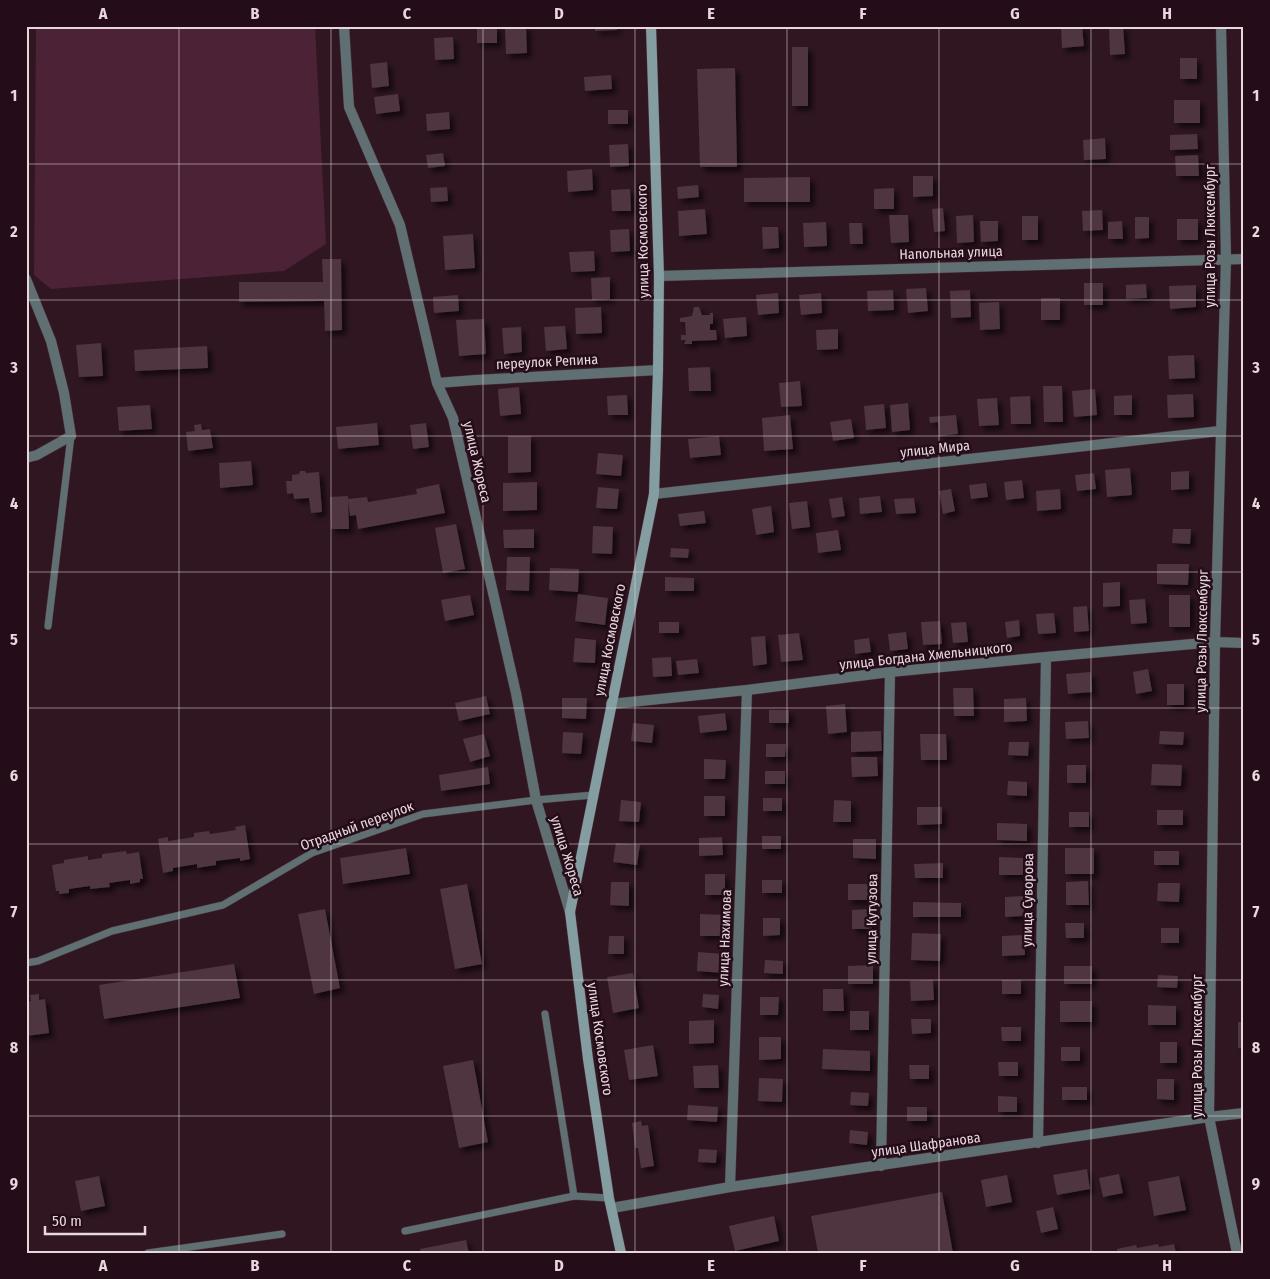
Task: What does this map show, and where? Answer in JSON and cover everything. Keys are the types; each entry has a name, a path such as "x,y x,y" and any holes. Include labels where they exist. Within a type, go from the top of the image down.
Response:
{"main road":[{"name":"улица Космовского","path":"621,1253 588,1059 570,912 654,494 658,370 658,276 651,26"}],"street":[{"name":"улица Жореса","path":"344,26 349,107 400,224 437,384 453,418 516,693 536,800 570,912"},
{"name":"улица Розы Люксембург","path":"1221,26 1226,259 1215,642 1209,1117 1237,1253"},
{"name":"Напольная улица","path":"658,276 1244,259"},
{"path":"26,279 51,341 64,393 71,436 37,455 26,458"},
{"name":"переулок Репина","path":"437,384 476,380 658,370"},
{"name":"улица Мира","path":"654,494 1220,431"},
{"name":"улица Богдана Хмельницкого","path":"611,704 747,690 890,672 1215,642 1244,643"},
{"name":"улица Суворова","path":"1038,1143 1046,657"},
{"name":"улица Кутузова","path":"881,1166 890,672"},
{"name":"улица Нахимова","path":"730,1187 747,690"},
{"name":"улица Шафранова","path":"611,1203 1244,1113"}],"lane":[{"path":"48,626 71,436"},
{"name":"Отрадный переулок","path":"26,963 38,961 112,931 223,904 312,854 423,814 593,795"},
{"path":"545,1014 574,1196"},
{"path":"405,1231 574,1196 611,1203"},
{"path":"148,1253 282,1234"}],"shaded area":[{"path":"36,26 315,26 326,244 284,271 51,289 34,275"}],"building":[{"path":"477,26 497,26 497,43 477,43"},
{"path":"505,26 526,26 527,53 506,54"},
{"path":"595,26 617,26 617,30 595,31"},
{"path":"1082,26 1084,46 1062,48 1061,28"},
{"path":"1109,26 1123,26 1125,54 1110,55"},
{"path":"453,37 454,59 435,60 434,38"},
{"path":"792,47 808,47 808,106 792,106"},
{"path":"1180,58 1197,58 1197,79 1180,79"},
{"path":"387,62 389,86 372,88 370,64"},
{"path":"735,68 737,167 700,167 697,69"},
{"path":"611,75 612,89 585,91 584,77"},
{"path":"398,94 400,111 376,114 374,97"},
{"path":"1174,100 1200,100 1200,123 1174,123"},
{"path":"608,110 628,110 628,124 608,124"},
{"path":"449,112 450,129 427,131 426,114"},
{"path":"1197,134 1198,149 1170,150 1170,135"},
{"path":"1105,138 1106,159 1084,160 1083,140"},
{"path":"628,144 629,166 610,167 609,145"},
{"path":"443,153 445,166 428,168 426,155"},
{"path":"1198,155 1199,176 1176,176 1175,156"},
{"path":"592,169 593,190 568,192 567,171"},
{"path":"913,176 933,176 933,196 913,197"},
{"path":"810,177 810,202 744,202 744,178"},
{"path":"698,185 699,197 678,199 677,187"},
{"path":"447,187 448,201 431,202 430,188"},
{"path":"894,188 894,209 874,209 874,189"},
{"path":"630,189 631,211 612,211 611,190"},
{"path":"943,208 945,231 934,232 932,209"},
{"path":"705,209 707,234 679,236 678,211"},
{"path":"1102,210 1103,230 1083,231 1082,211"},
{"path":"889,215 908,215 909,242 891,243"},
{"path":"973,215 974,242 957,243 956,216"},
{"path":"1022,216 1038,216 1038,240 1022,240"},
{"path":"1135,217 1149,217 1149,238 1135,239"},
{"path":"1177,219 1198,219 1198,240 1177,240"},
{"path":"980,221 998,221 998,241 981,242"},
{"path":"1122,221 1123,239 1108,239 1108,222"},
{"path":"826,222 827,246 804,247 803,223"},
{"path":"849,223 862,223 863,244 850,244"},
{"path":"762,227 778,227 779,248 763,249"},
{"path":"629,229 630,251 611,252 610,230"},
{"path":"473,234 475,268 445,270 443,236"},
{"path":"594,251 595,271 571,272 569,252"},
{"path":"322,259 341,259 342,330 325,331 324,301 239,302 239,282 323,282"},
{"path":"610,277 610,299 592,300 591,278"},
{"path":"1084,283 1103,283 1103,305 1084,305"},
{"path":"1146,284 1147,298 1126,299 1126,285"},
{"path":"1196,285 1196,307 1170,309 1169,286"},
{"path":"926,288 928,311 908,313 906,289"},
{"path":"893,290 894,310 868,311 867,291"},
{"path":"970,290 971,317 951,318 950,291"},
{"path":"778,293 779,313 758,315 756,295"},
{"path":"821,293 822,313 801,315 799,295"},
{"path":"458,295 459,311 434,313 433,297"},
{"path":"1041,298 1060,298 1060,320 1041,320"},
{"path":"999,302 1000,329 980,330 979,303"},
{"path":"601,307 602,333 576,334 575,308"},
{"path":"694,307 699,307 702,315 713,313 713,324 710,324 710,330 716,330 717,340 692,341 692,344 684,344 686,340 681,340 681,335 686,335 685,322 680,322 680,318 692,316"},
{"path":"746,317 747,336 725,338 723,319"},
{"path":"484,319 486,354 459,356 456,320"},
{"path":"565,326 567,349 546,351 544,327"},
{"path":"521,327 522,352 504,354 502,328"},
{"path":"838,329 838,349 817,350 816,330"},
{"path":"101,343 103,376 79,377 76,345"},
{"path":"207,346 208,368 135,371 134,350"},
{"path":"1194,355 1195,378 1169,379 1168,356"},
{"path":"710,367 711,391 689,391 688,368"},
{"path":"800,381 802,406 781,407 779,383"},
{"path":"1043,386 1062,386 1063,422 1044,422"},
{"path":"519,387 521,414 500,416 498,389"},
{"path":"1095,389 1097,415 1074,417 1072,391"},
{"path":"1193,394 1194,417 1168,418 1167,395"},
{"path":"627,395 628,415 608,415 607,396"},
{"path":"1132,395 1132,415 1114,415 1114,396"},
{"path":"1030,396 1031,424 1011,424 1010,397"},
{"path":"997,398 999,425 979,426 977,399"},
{"path":"908,403 910,430 892,432 890,405"},
{"path":"884,404 886,428 866,430 864,406"},
{"path":"150,405 152,429 119,431 117,407"},
{"path":"790,415 793,449 764,451 762,418"},
{"path":"956,415 958,434 939,436 938,422 930,423 929,417"},
{"path":"851,419 854,438 833,441 830,422"},
{"path":"377,423 379,445 338,449 336,427"},
{"path":"426,423 429,447 413,449 410,425"},
{"path":"201,424 202,430 210,429 213,448 188,451 186,432 195,431 194,425"},
{"path":"508,436 531,436 531,472 508,473"},
{"path":"719,436 721,455 690,458 688,439"},
{"path":"598,453 623,455 621,476 596,474"},
{"path":"251,461 253,485 220,488 219,463"},
{"path":"1130,468 1132,495 1107,497 1105,470"},
{"path":"300,471 305,471 306,473 319,472 322,512 311,513 309,498 294,499 293,493 287,494 286,481 292,481 292,475 299,474"},
{"path":"1189,471 1189,489 1171,490 1171,472"},
{"path":"1094,473 1096,489 1077,491 1075,475"},
{"path":"1022,480 1024,498 1006,500 1004,482"},
{"path":"537,482 537,510 503,511 503,483"},
{"path":"986,483 988,497 971,499 969,485"},
{"path":"439,484 445,513 358,529 356,515 350,516 348,499 367,497 368,502 417,494 416,489"},
{"path":"598,487 619,489 617,509 596,508"},
{"path":"951,489 955,511 943,514 939,491"},
{"path":"1060,489 1061,509 1037,511 1036,491"},
{"path":"348,496 349,529 331,529 330,497"},
{"path":"880,496 882,512 860,514 859,498"},
{"path":"842,497 845,516 832,518 829,499"},
{"path":"914,498 916,513 896,514 894,499"},
{"path":"807,501 810,527 792,529 789,503"},
{"path":"771,506 774,532 756,535 752,509"},
{"path":"704,511 706,523 680,526 678,514"},
{"path":"456,524 465,569 443,573 435,528"},
{"path":"593,526 613,527 612,554 592,553"},
{"path":"534,529 534,548 504,548 503,530"},
{"path":"1173,529 1191,529 1190,544 1172,543"},
{"path":"838,530 841,550 818,553 816,533"},
{"path":"671,548 689,549 688,558 670,557"},
{"path":"507,557 530,557 529,591 506,590"},
{"path":"1157,564 1189,564 1188,585 1157,584"},
{"path":"550,568 579,569 578,592 549,590"},
{"path":"665,577 694,578 694,591 665,591"},
{"path":"1120,582 1120,606 1103,607 1103,583"},
{"path":"578,594 608,598 605,625 575,621"},
{"path":"470,595 474,615 445,621 441,600"},
{"path":"1169,595 1190,595 1190,627 1169,627"},
{"path":"1145,599 1147,623 1131,624 1129,600"},
{"path":"1087,606 1089,631 1074,632 1073,607"},
{"path":"1054,613 1056,633 1038,634 1036,614"},
{"path":"1019,620 1020,636 1007,638 1005,622"},
{"path":"940,621 942,644 923,645 921,622"},
{"path":"659,622 679,622 679,633 659,633"},
{"path":"966,622 968,642 953,643 951,623"},
{"path":"906,632 908,649 890,651 888,634"},
{"path":"799,633 803,660 781,662 778,635"},
{"path":"765,636 767,664 753,666 751,637"},
{"path":"575,638 596,640 595,663 573,662"},
{"path":"869,638 871,652 855,654 854,640"},
{"path":"671,657 672,676 653,677 652,658"},
{"path":"697,659 699,673 678,675 676,661"},
{"path":"1148,669 1152,691 1136,694 1133,672"},
{"path":"1091,672 1092,692 1068,694 1066,674"},
{"path":"1167,684 1184,684 1184,705 1167,705"},
{"path":"953,688 973,688 974,716 954,716"},
{"path":"486,696 490,714 459,721 455,703"},
{"path":"562,698 587,698 586,719 562,718"},
{"path":"1026,698 1027,721 1004,722 1004,699"},
{"path":"845,704 847,732 828,734 826,706"},
{"path":"769,710 789,710 789,723 769,723"},
{"path":"725,713 727,730 700,733 698,716"},
{"path":"1088,721 1089,738 1066,739 1065,722"},
{"path":"633,723 654,725 652,743 631,741"},
{"path":"881,731 882,751 851,752 851,732"},
{"path":"1160,731 1184,732 1183,745 1159,744"},
{"path":"563,732 583,733 581,754 562,753"},
{"path":"484,734 490,756 470,762 463,739"},
{"path":"920,734 946,734 947,760 921,760"},
{"path":"1009,742 1029,742 1028,756 1008,755"},
{"path":"766,744 786,744 785,757 766,757"},
{"path":"851,757 877,757 878,776 852,777"},
{"path":"704,759 726,760 725,779 704,779"},
{"path":"1152,764 1182,765 1181,786 1151,785"},
{"path":"1067,765 1086,765 1086,783 1067,783"},
{"path":"488,767 490,784 441,791 439,775"},
{"path":"765,771 785,771 785,784 765,784"},
{"path":"1008,781 1027,782 1027,796 1007,795"},
{"path":"704,796 725,796 725,816 704,816"},
{"path":"763,798 782,798 782,811 763,811"},
{"path":"621,800 641,802 639,822 619,821"},
{"path":"834,800 851,801 851,822 833,822"},
{"path":"917,807 942,807 942,824 917,825"},
{"path":"1157,810 1183,810 1183,825 1157,825"},
{"path":"1069,812 1089,812 1089,827 1069,827"},
{"path":"997,823 1027,824 1027,841 997,840"},
{"path":"245,825 250,859 240,861 240,858 216,861 216,865 197,868 197,864 173,868 173,871 163,873 158,839 168,837 168,841 194,837 194,833 209,831 210,834 236,830 235,827"},
{"path":"762,836 781,836 781,849 762,849"},
{"path":"722,837 723,855 699,856 699,838"},
{"path":"853,839 876,839 876,859 853,858"},
{"path":"616,843 640,845 637,865 613,862"},
{"path":"406,848 410,874 343,884 340,858"},
{"path":"1065,848 1094,848 1094,874 1065,874"},
{"path":"126,851 127,854 139,852 143,879 140,879 140,882 130,884 130,880 109,883 110,887 90,889 90,886 69,889 69,893 59,894 59,891 56,891 52,865 64,863 64,860 88,856 88,860 102,858 102,854"},
{"path":"1154,851 1179,851 1179,865 1154,865"},
{"path":"999,857 1023,858 1023,875 999,875"},
{"path":"943,863 943,878 915,878 914,864"},
{"path":"705,874 725,874 725,895 705,895"},
{"path":"762,880 782,880 782,893 762,893"},
{"path":"1088,881 1089,905 1066,905 1066,882"},
{"path":"611,882 629,882 629,906 610,905"},
{"path":"1158,883 1180,883 1179,902 1157,901"},
{"path":"467,884 482,964 455,969 440,889"},
{"path":"848,884 875,884 875,900 848,900"},
{"path":"1023,896 1024,916 1005,917 1005,897"},
{"path":"913,902 961,903 961,917 913,917"},
{"path":"325,909 340,988 314,994 298,914"},
{"path":"872,909 872,929 852,929 852,910"},
{"path":"700,914 725,915 724,936 700,936"},
{"path":"763,918 780,918 780,935 763,936"},
{"path":"1065,923 1084,923 1084,938 1066,938"},
{"path":"1161,928 1179,928 1179,943 1161,943"},
{"path":"912,933 941,934 940,961 911,960"},
{"path":"1024,935 1025,955 1002,956 1002,936"},
{"path":"609,936 624,936 624,954 608,954"},
{"path":"698,952 724,954 723,973 697,971"},
{"path":"765,960 783,961 783,974 764,973"},
{"path":"234,964 240,998 104,1019 99,985"},
{"path":"873,965 873,984 848,984 848,966"},
{"path":"1064,966 1092,966 1092,984 1064,984"},
{"path":"633,973 639,1008 613,1013 607,977"},
{"path":"1158,975 1178,976 1177,988 1157,987"},
{"path":"933,980 934,1000 911,1001 910,981"},
{"path":"1002,980 1021,980 1021,994 1002,994"},
{"path":"823,989 843,989 844,1011 823,1011"},
{"path":"39,994 39,1000 45,999 49,1033 26,1036 26,1017 28,1017 26,1002 31,1001 30,995"},
{"path":"703,994 719,995 718,1009 702,1007"},
{"path":"760,997 779,997 778,1015 760,1015"},
{"path":"1060,1001 1092,1001 1092,1022 1060,1022"},
{"path":"1148,1005 1176,1006 1176,1025 1148,1025"},
{"path":"850,1011 869,1011 869,1030 850,1030"},
{"path":"911,1019 931,1019 931,1033 912,1034"},
{"path":"714,1020 714,1043 689,1044 689,1021"},
{"path":"1238,1022 1244,1022 1244,1048 1238,1048"},
{"path":"1001,1027 1021,1027 1021,1041 1002,1041"},
{"path":"759,1037 781,1037 781,1059 759,1060"},
{"path":"1160,1042 1177,1042 1177,1063 1160,1063"},
{"path":"653,1045 658,1076 629,1080 624,1050"},
{"path":"1061,1047 1080,1047 1080,1061 1061,1061"},
{"path":"823,1049 870,1051 870,1071 822,1069"},
{"path":"473,1060 488,1142 459,1148 443,1066"},
{"path":"998,1062 1018,1062 1018,1076 999,1076"},
{"path":"718,1065 719,1088 694,1088 693,1066"},
{"path":"909,1065 929,1065 929,1079 910,1079"},
{"path":"759,1078 783,1079 782,1102 758,1101"},
{"path":"1157,1079 1174,1079 1174,1100 1157,1099"},
{"path":"1062,1087 1087,1087 1087,1100 1062,1100"},
{"path":"851,1092 869,1093 868,1106 850,1105"},
{"path":"998,1096 1017,1097 1017,1112 998,1112"},
{"path":"688,1105 718,1107 717,1122 687,1120"},
{"path":"907,1107 927,1107 927,1121 907,1121"},
{"path":"641,1121 642,1126 648,1125 654,1166 641,1168 638,1148 635,1148 632,1123"},
{"path":"850,1130 868,1132 867,1145 849,1143"},
{"path":"699,1149 717,1150 716,1163 698,1162"},
{"path":"1087,1169 1090,1189 1057,1195 1053,1175"},
{"path":"1119,1174 1123,1193 1103,1197 1099,1178"},
{"path":"1007,1175 1012,1202 986,1207 981,1180"},
{"path":"99,1176 105,1206 81,1211 75,1181"},
{"path":"1179,1176 1186,1210 1154,1216 1148,1182"},
{"path":"942,1192 953,1253 818,1253 811,1216"},
{"path":"1053,1207 1058,1229 1041,1233 1036,1211"},
{"path":"774,1216 779,1241 735,1251 729,1226"},
{"path":"466,1240 469,1253 421,1253 420,1249"},
{"path":"1158,1244 1159,1247 1174,1244 1176,1253 1117,1253 1117,1249 1136,1245 1137,1248"}]}
